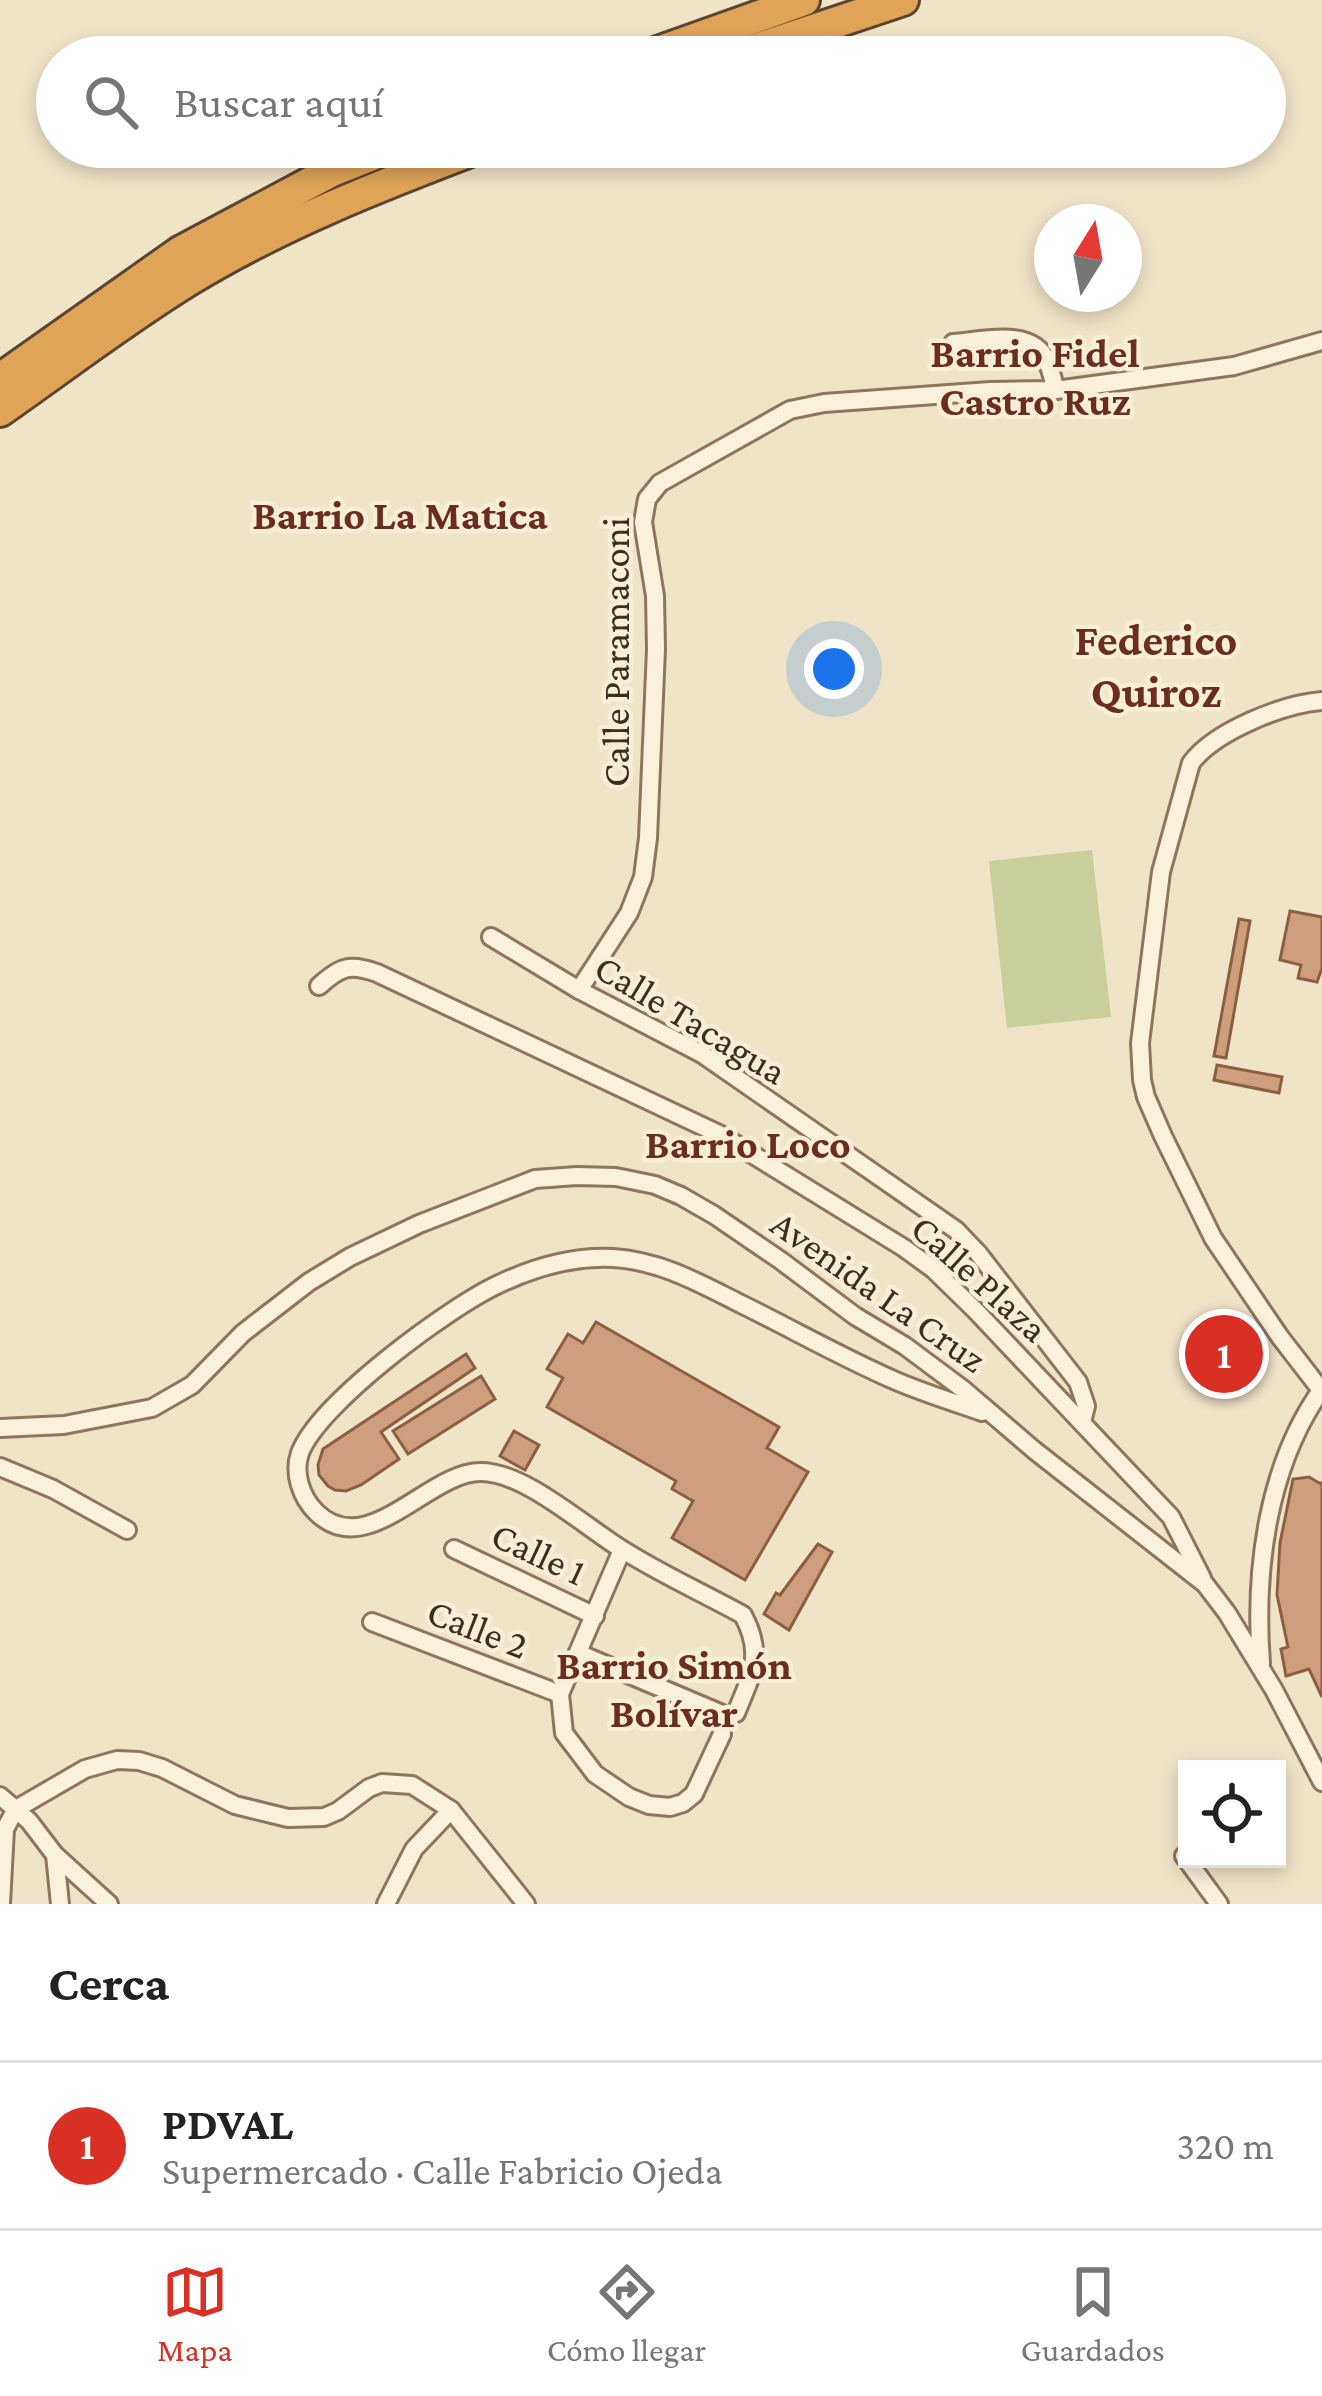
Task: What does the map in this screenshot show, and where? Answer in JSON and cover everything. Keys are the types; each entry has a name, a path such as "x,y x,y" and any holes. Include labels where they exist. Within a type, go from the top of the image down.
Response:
{"highway":[{"path":"703,36 804,0"},
{"path":"795,36 903,0"},
{"path":"0,379 180,252 340,168"},
{"path":"0,411 188,280 315,213 428,168"}],"street":[{"path":"953,343 1023,340 1046,358 1056,391"},
{"name":"Calle Paramaconi","path":"579,991 629,913 643,877 656,649 655,596 644,534 647,499 660,483 790,410 824,403 990,391 1056,391 1234,366 1322,341"},
{"path":"1261,1670 1257,1610 1271,1514 1301,1420 1322,1389 1280,1337 1213,1238 1146,1097 1139,1063 1161,872 1191,763 1200,751 1269,712 1322,701"},
{"name":"Calle Tacagua","path":"491,937 579,991 702,1054 956,1230 1078,1382 1086,1406 1082,1422"},
{"name":"Calle Plaza","path":"319,986 338,969 360,967 377,973 721,1135 854,1215 933,1269 1082,1422 1171,1517 1204,1584"},
{"name":"Avenida La Cruz","path":"0,1428 64,1425 152,1408 192,1385 243,1333 350,1257 419,1224 535,1180 616,1177 655,1185 681,1196 905,1346 1204,1584 1227,1613 1322,1781"},
{"path":"622,1550 560,1694 564,1733 595,1774 629,1797 670,1807 694,1794 752,1674 753,1633 743,1615 622,1550 544,1497 488,1472 459,1476 389,1517 361,1526 335,1525 304,1496 298,1480 300,1455 308,1438 358,1383 463,1304 497,1284 560,1261 612,1258 666,1267 896,1381 995,1417"},
{"path":"0,1467 53,1489 127,1530"},
{"name":"Calle 1","path":"454,1550 595,1616"},
{"name":"Calle 2","path":"372,1622 560,1694"},
{"path":"578,1653 724,1725"},
{"path":"12,1816 85,1769 117,1760 162,1768 235,1805 287,1818 323,1817 369,1788 394,1782 412,1785 451,1810 520,1902"},
{"path":"0,1796 12,1816 109,1904"},
{"path":"386,1904 414,1849 451,1810"},
{"path":"1,1904 12,1816"},
{"path":"55,1855 60,1904"},
{"path":"1193,1868 1219,1904"}],"green space":[{"path":"1092,850 1111,1017 1007,1028 989,861"}],"building":[{"path":"1290,911 1322,917 1322,968 1317,982 1298,978 1301,965 1280,960"},
{"path":"1239,919 1250,921 1226,1058 1214,1056"},
{"path":"1217,1065 1282,1077 1279,1093 1214,1080"},
{"path":"1238,1321 1248,1344 1259,1346 1256,1361 1204,1384 1186,1344"},
{"path":"596,1322 779,1427 767,1448 808,1472 745,1580 672,1538 693,1501 672,1489 676,1481 547,1407 563,1378 547,1369 568,1334 583,1343"},
{"path":"466,1354 475,1368 381,1432 399,1459 346,1491 328,1486 319,1475 323,1449"},
{"path":"481,1376 495,1399 408,1454 393,1431"},
{"path":"514,1431 539,1445 525,1470 500,1456"},
{"path":"1309,1477 1322,1482 1322,1697 1309,1669 1286,1676 1281,1649 1288,1647 1277,1595 1280,1543 1293,1479"},
{"path":"818,1544 832,1552 789,1630 764,1614"}],"place":[{"name":"PDVAL","path":"1224,1354"}],"district":[{"name":"Barrio Fidel Castro Ruz","path":"1035,376"},
{"name":"Barrio La Matica","path":"400,514"},
{"name":"Federico Quiroz","path":"1156,666"},
{"name":"Barrio Loco","path":"748,1143"},
{"name":"Barrio Simón Bolívar","path":"674,1688"}]}
